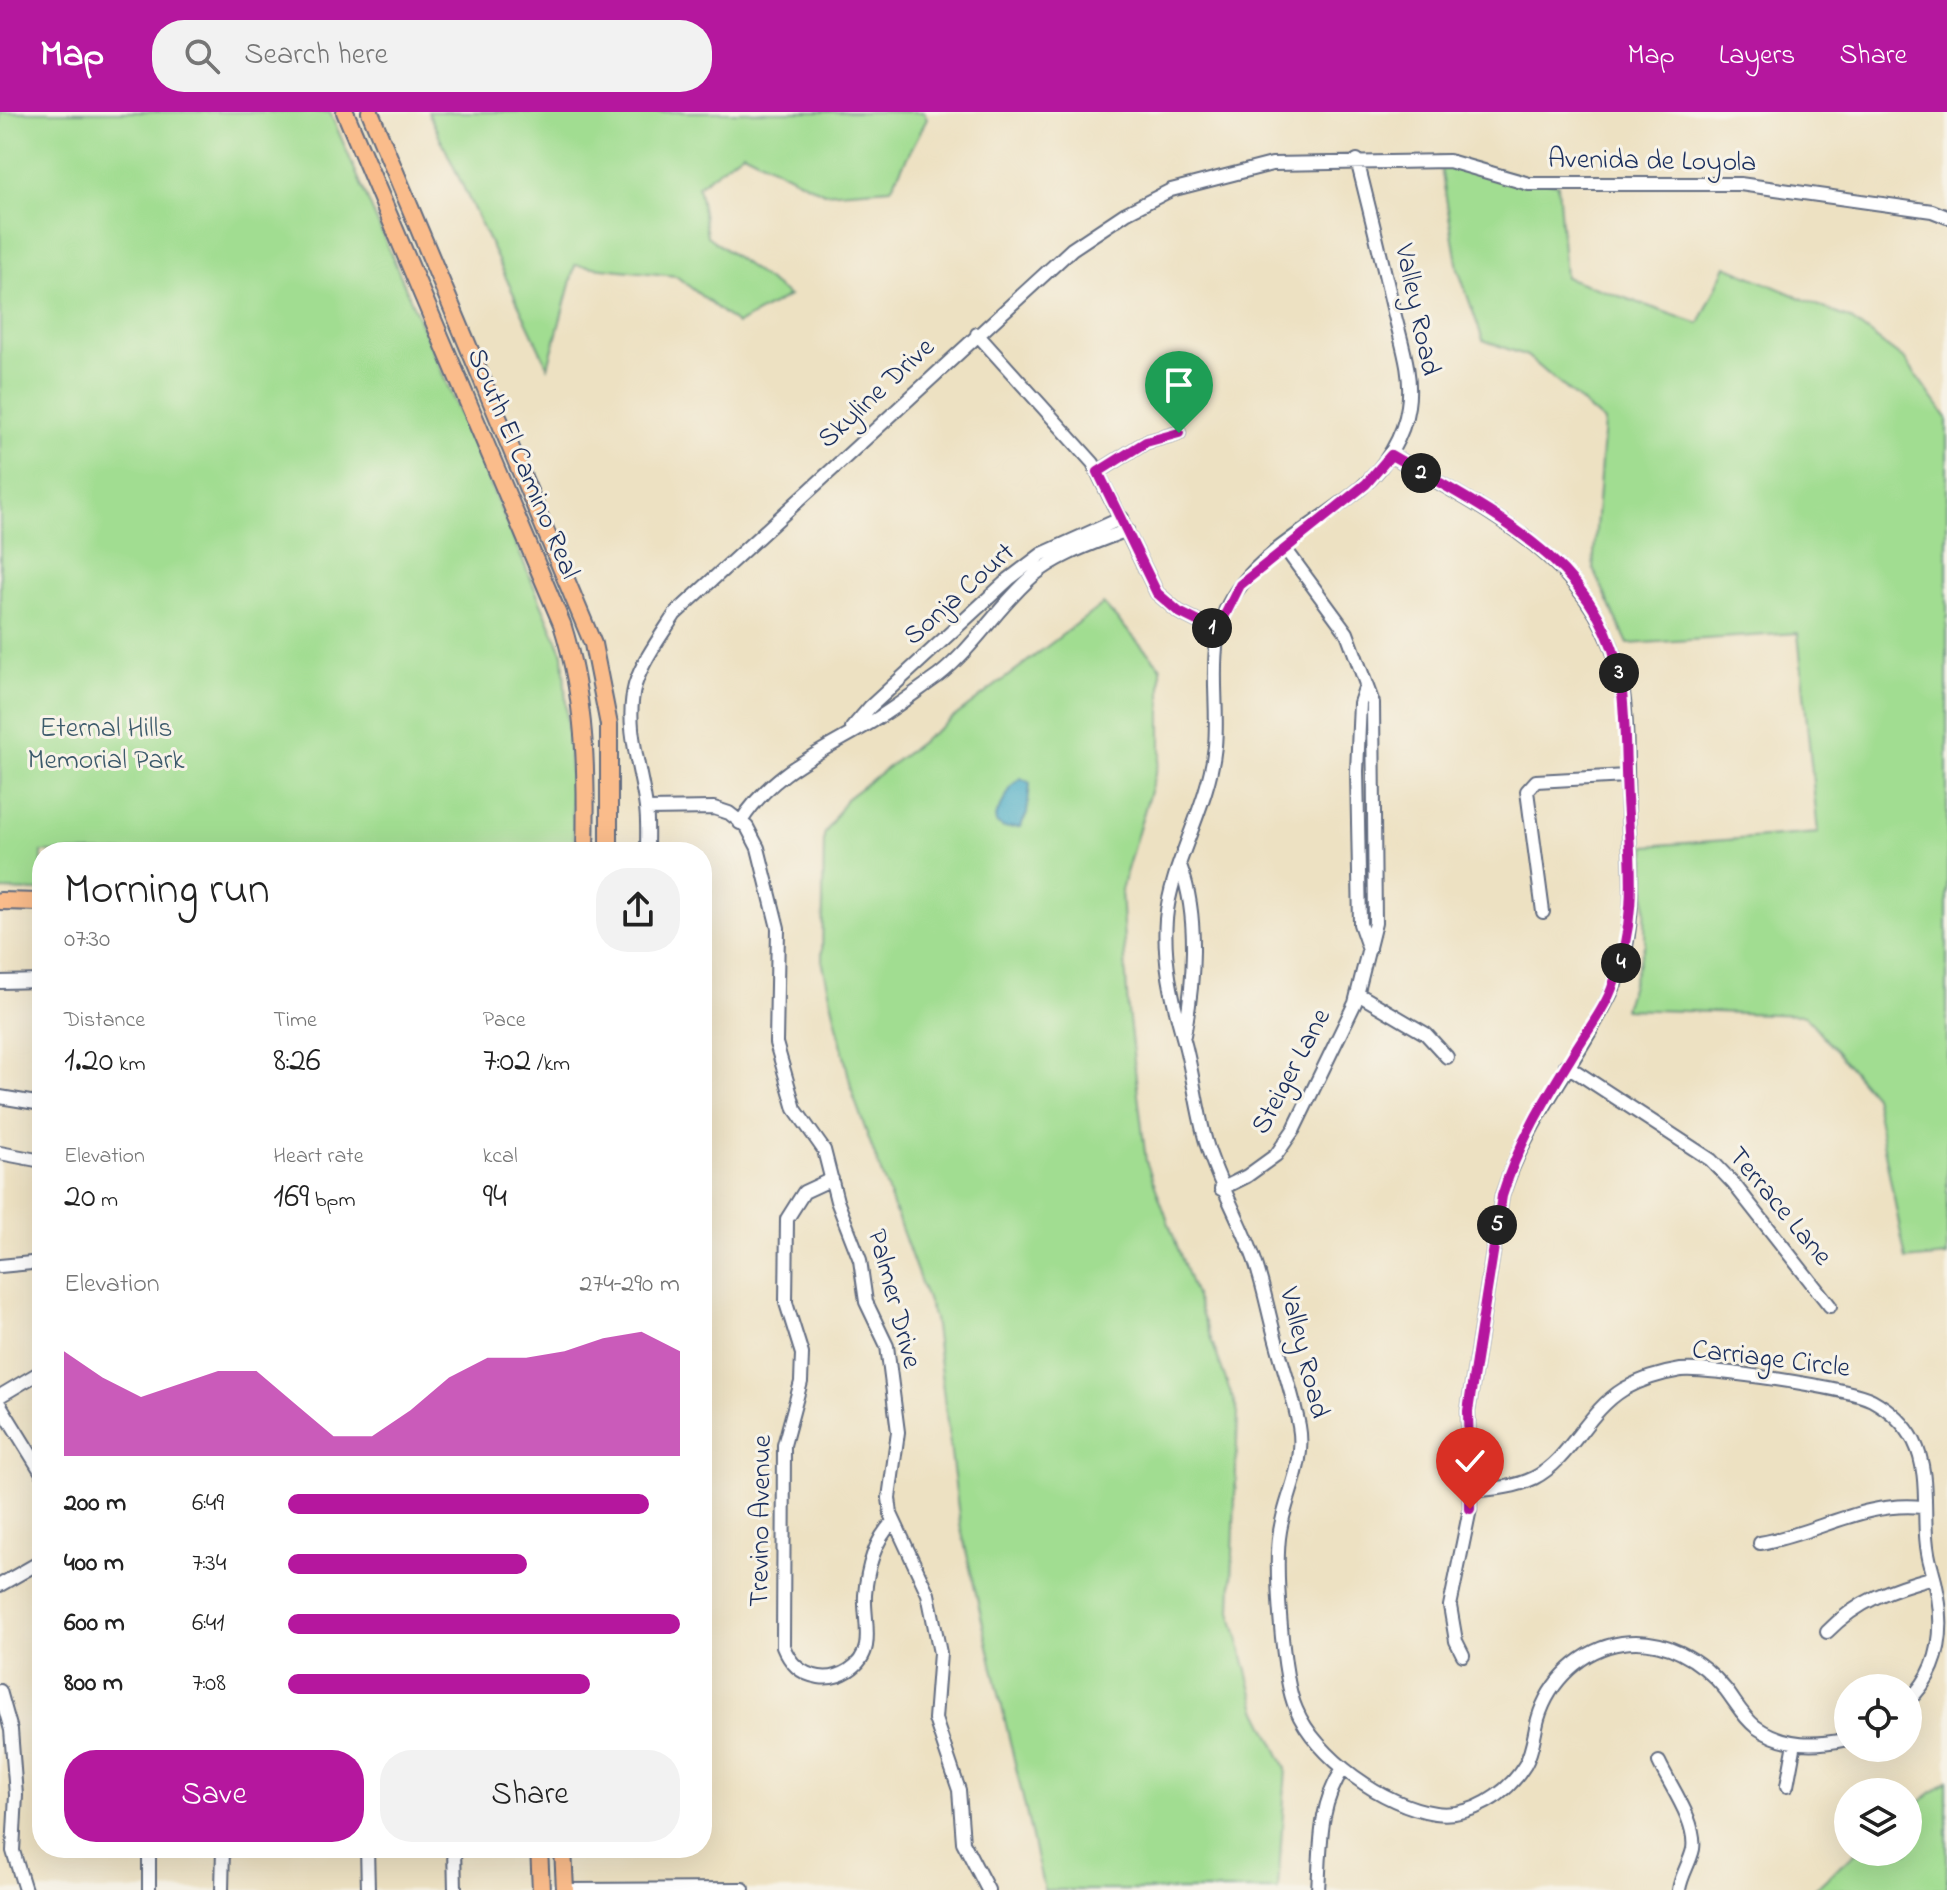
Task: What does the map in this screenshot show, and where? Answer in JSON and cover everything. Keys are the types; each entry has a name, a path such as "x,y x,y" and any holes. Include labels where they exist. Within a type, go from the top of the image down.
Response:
{"main road":[{"name":"South El Camino Real","path":"345,112 562,624 572,656 583,724 587,762 585,842"},
{"name":"South El Camino Real","path":"370,112 593,644 609,725 609,842"},
{"path":"0,901 32,902"},
{"path":"539,1858 541,1890"},
{"path":"563,1858 565,1890"}],"street":[{"name":"Avenida de Loyola","path":"1357,160 1449,161 1529,184 1740,184 1932,211 1947,217"},
{"name":"Skyline Drive","path":"647,842 646,809 632,740 635,685 675,614 1072,249 1126,213 1171,190 1259,166 1357,160"},
{"name":"Valley Road","path":"1343,1769 1321,1749 1305,1728 1294,1706 1286,1674 1280,1532 1300,1462 1300,1431 1252,1253 1221,1189 1205,1140 1169,985 1166,918 1204,801 1215,745 1212,666 1217,631 1240,585 1366,484 1391,455 1408,408 1408,365 1357,160"},
{"path":"977,334 1098,472 1157,593 1179,612 1217,631"},
{"path":"1098,472 1146,442 1179,433"},
{"path":"1391,455 1513,526 1544,550 1586,596 1610,639 1621,682 1632,924 1611,992 1535,1116 1511,1166 1502,1196 1468,1411 1470,1491 1465,1542 1450,1606 1456,1641 1463,1655"},
{"name":"Sonja Court","path":"848,733 870,707 1009,579 1057,546 1124,524"},
{"name":"Sonja Court","path":"740,823 754,801 784,773 848,733 877,719 961,656 1035,575 1124,524"},
{"name":"Steiger Lane","path":"1221,1189 1247,1176 1276,1155 1294,1129 1358,994 1375,923 1373,703 1365,688 1361,662 1347,633 1284,547"},
{"path":"1543,912 1527,791 1536,781 1626,776"},
{"path":"646,809 714,808 729,813 740,823"},
{"name":"Palmer Drive","path":"740,823 758,848 776,915 776,1043 795,1109 824,1150 860,1260 866,1302 887,1346 898,1432 889,1498 893,1522 928,1594 940,1653 935,1719 959,1790 963,1842 988,1890"},
{"name":"Valley Road","path":"1181,868 1189,889 1191,929 1188,1014 1183,1037"},
{"path":"0,982 32,981"},
{"path":"1358,994 1426,1034 1447,1057"},
{"name":"Terrace Lane","path":"1566,1065 1711,1160 1733,1183 1830,1306"},
{"path":"0,1097 32,1102"},
{"path":"0,1153 32,1159"},
{"name":"Trevino Avenue","path":"832,1179 804,1192 787,1219 786,1303 802,1354 801,1382 784,1445 783,1646 802,1672 821,1678 841,1675 861,1658 866,1646 865,1593 875,1550 879,1536 893,1522"},
{"path":"0,1266 32,1263"},
{"name":"Carriage Circle","path":"1470,1491 1509,1487 1535,1478 1557,1462 1589,1418 1625,1388 1658,1375 1702,1369 1869,1398 1895,1415 1916,1446 1924,1472 1924,1543 1940,1602 1939,1646 1930,1672 1922,1683"},
{"path":"0,1396 32,1377"},
{"path":"0,1405 32,1457"},
{"path":"1760,1543 1788,1538 1869,1509 1922,1507"},
{"path":"0,1585 32,1567"},
{"path":"1827,1632 1845,1614 1888,1589 1934,1577"},
{"path":"1318,1890 1323,1810 1329,1789 1343,1769 1406,1806 1452,1813 1481,1805 1505,1790 1525,1766 1540,1711 1555,1684 1571,1666 1594,1652 1621,1643 1649,1643 1697,1660 1757,1728 1795,1743 1811,1745 1834,1741"},
{"path":"0,1691 11,1730 16,1795 13,1851 25,1890"},
{"path":"1787,1786 1795,1743"},
{"path":"1659,1762 1693,1833 1693,1850 1681,1877 1679,1890"},
{"path":"149,1858 149,1890"},
{"path":"222,1890 223,1858"},
{"path":"367,1858 368,1890"},
{"path":"454,1858 455,1890"},
{"path":"565,1890 743,1889"}],"green space":[{"name":"Eternal Hills Memorial Park","path":"0,112 330,112 563,654 574,842 32,842 32,891 0,890"},
{"path":"428,112 924,112 927,119 891,188 824,193 743,152 698,186 707,236 789,296 737,324 676,276 575,265 548,367"},
{"path":"1439,156 1558,184 1565,277 1699,324 1726,266 1850,319 1905,360 1947,418 1947,1256 1906,1260 1874,1096 1805,1015 1624,1009 1645,943 1646,846 1818,833 1798,633 1628,644 1593,568 1604,422 1527,356 1483,340 1458,269"},
{"path":"1103,604 1161,667 1161,754 1121,890 1128,1011 1146,1161 1238,1413 1231,1611 1257,1709 1286,1768 1278,1890 1044,1890 960,1524 934,1319 853,1095 822,960 824,835 846,799"},
{"path":"1947,1781 1947,1890 1814,1890 1841,1866 1922,1866 1922,1800"}],"water":[{"path":"1021,778 1030,783 1027,814 1020,827 1004,828 996,823 995,817 1012,786"}],"route":[{"path":"1179,433 1146,442 1098,472 1157,593 1179,612 1217,631 1240,585 1366,484 1391,455 1513,526 1544,550 1586,596 1610,639 1621,682 1632,924 1611,992 1535,1116 1511,1166 1502,1196 1468,1411 1470,1509"}]}
